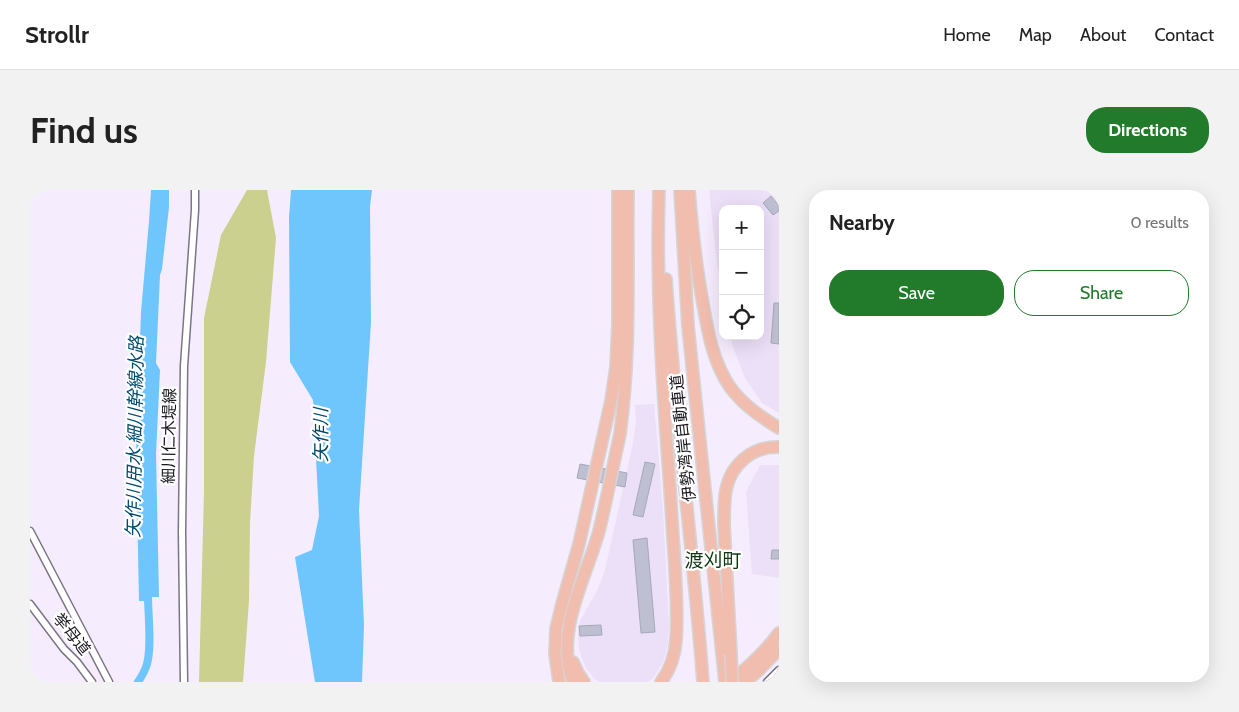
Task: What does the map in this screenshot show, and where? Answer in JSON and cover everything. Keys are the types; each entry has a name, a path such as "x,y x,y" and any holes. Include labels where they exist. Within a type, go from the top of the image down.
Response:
{"highway":[{"path":"560,682 556,664 555,642 558,617 579,544 615,376 618,324 618,190"},
{"path":"573,682 566,652 570,623 599,530 622,418 628,326 628,190"},
{"path":"660,190 658,262 660,323 676,620 674,654 671,665 661,682"},
{"name":"伊勢湾岸自動車道","path":"660,190 670,332 703,679"},
{"name":"伊勢湾岸自動車道","path":"680,190 688,326 727,656 725,682"},
{"path":"689,190 692,230 701,292 714,356 724,377 735,393 751,409 779,428"},
{"path":"730,682 727,656 724,525 726,488 733,471 744,458 769,447 779,448"},
{"path":"570,623 572,659 584,682"},
{"path":"730,682 751,664 779,633"},
{"path":"745,682 779,649"}],"street":[{"name":"細川仁木堤線","path":"184,682 182,533 184,366 195,190"},
{"path":"30,531 109,682"},
{"name":"挙母道","path":"30,604 92,682"},
{"path":"767,682 779,670"}],"shaded area":[{"path":"709,190 773,190 779,196 779,413 762,403 745,378 731,340 764,340 764,205 719,205 719,276"},
{"path":"654,404 663,508 669,626 668,644 664,660 653,678 648,682 599,682 586,668 582,659 579,649 578,632 580,621 598,589 605,570 633,443 636,422 635,405"},
{"path":"760,465 779,465 779,578 752,574 746,492"}],"green space":[{"path":"247,190 267,190 276,238 266,362 254,456 250,523 249,601 243,682 199,682 204,491 204,318 221,235"}],"water":[{"name":"矢作川用水 細川幹線水路","path":"151,190 169,190 169,207 160,275 156,363 160,370 156,454 159,597 151,597 151,605 145,605 144,601 139,601 136,454 141,312"},
{"name":"矢作川","path":"291,190 372,190 370,206 371,322 359,510 364,626 362,682 315,682 295,557 312,550 319,516 313,400 290,362 289,217"}],"building":[{"path":"771,196 779,206 779,211 773,215 763,203"},
{"path":"774,303 779,303 779,344 771,343"},
{"path":"645,462 655,464 643,517 633,515"},
{"path":"580,464 627,473 625,487 577,478"},
{"path":"647,538 655,632 641,633 633,540"},
{"path":"772,550 779,550 779,559 771,559"},
{"path":"601,625 602,635 580,636 579,626"}],"waterway":[{"name":"矢作川用水 細川幹線水路","path":"138,682 147,664 150,640 148,596"}],"district":[{"name":"渡刈町","path":"713,560"}]}
